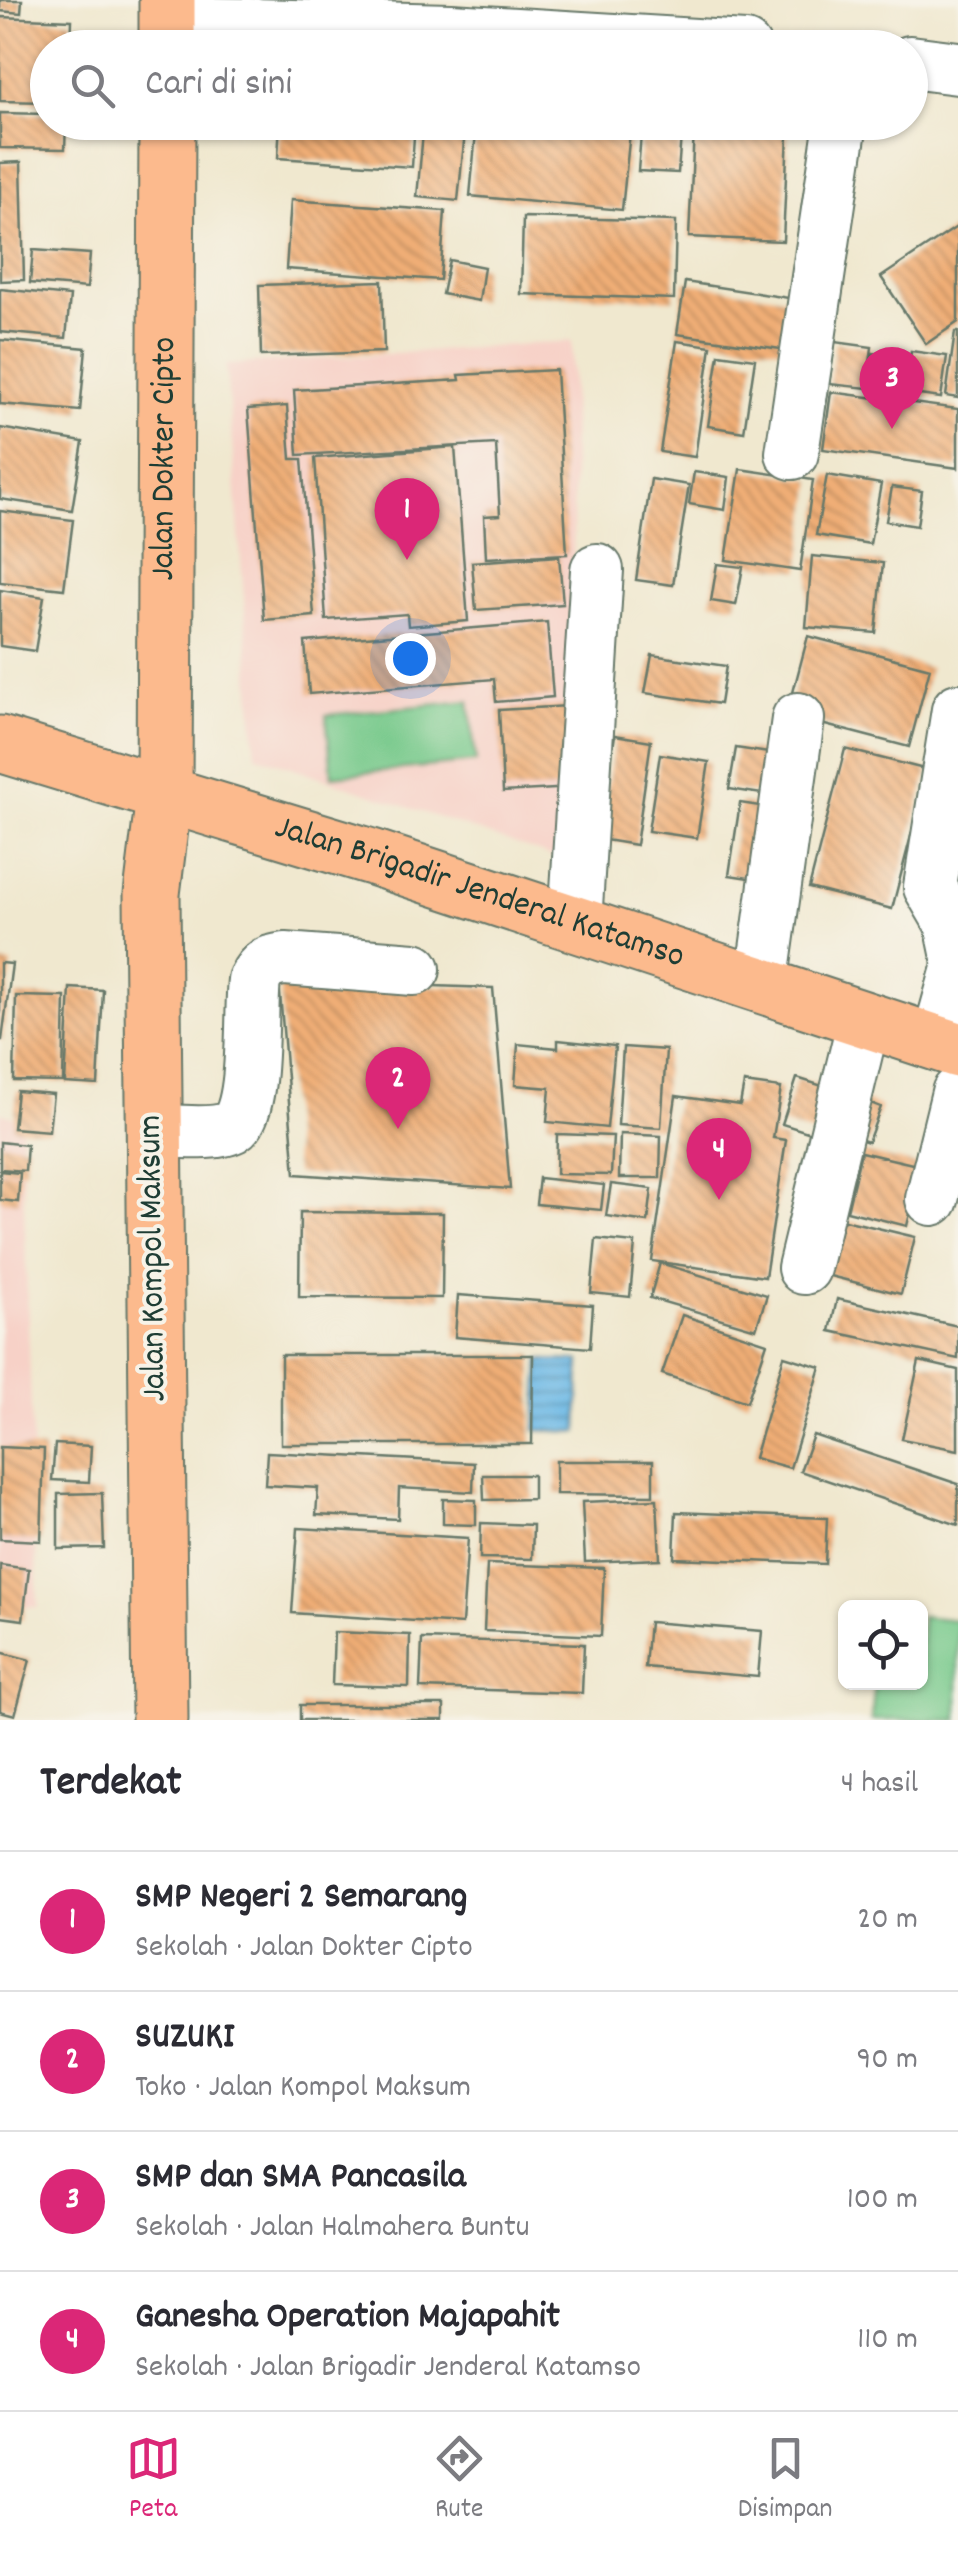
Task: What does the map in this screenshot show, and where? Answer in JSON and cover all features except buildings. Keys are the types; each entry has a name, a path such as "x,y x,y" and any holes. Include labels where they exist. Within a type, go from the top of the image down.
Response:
{"main road":[{"name":"Jalan Dokter Cipto","path":"164,796 167,140"},
{"name":"Jalan Brigadir Jenderal Katamso","path":"0,744 574,923 864,1020 951,1062"},
{"name":"Jalan Kompol Maksum","path":"160,1720 152,894 164,796"}],"street":[{"path":"167,24 451,30 685,22"},
{"path":"928,64 958,68"},
{"path":"792,453 838,140"},
{"path":"574,923 597,570"},
{"path":"958,710 930,887 951,923 958,958"},
{"path":"761,986 798,718"},
{"path":"152,1130 196,1132 232,1127 242,1116 249,1076 254,980 268,962 284,959 414,969"},
{"path":"932,1199 951,1062 958,970"},
{"path":"804,1268 864,1020"}],"shaded area":[{"path":"572,341 576,865 256,755 226,365"},
{"path":"0,1112 21,1119 38,1607 0,1607"}],"green space":[{"path":"469,701 476,762 332,776 326,715"},
{"path":"928,1617 958,1620 958,1720 871,1720 874,1690 928,1690"}],"water":[{"path":"540,1360 580,1361 578,1432 536,1430"}],"place":[{"name":"SMP dan SMA Pancasila","path":"892,429"},
{"name":"SMP Negeri 2 Semarang","path":"407,560"},
{"name":"SUZUKI","path":"398,1129"},
{"name":"Ganesha Operation Majapahit","path":"719,1200"}]}
